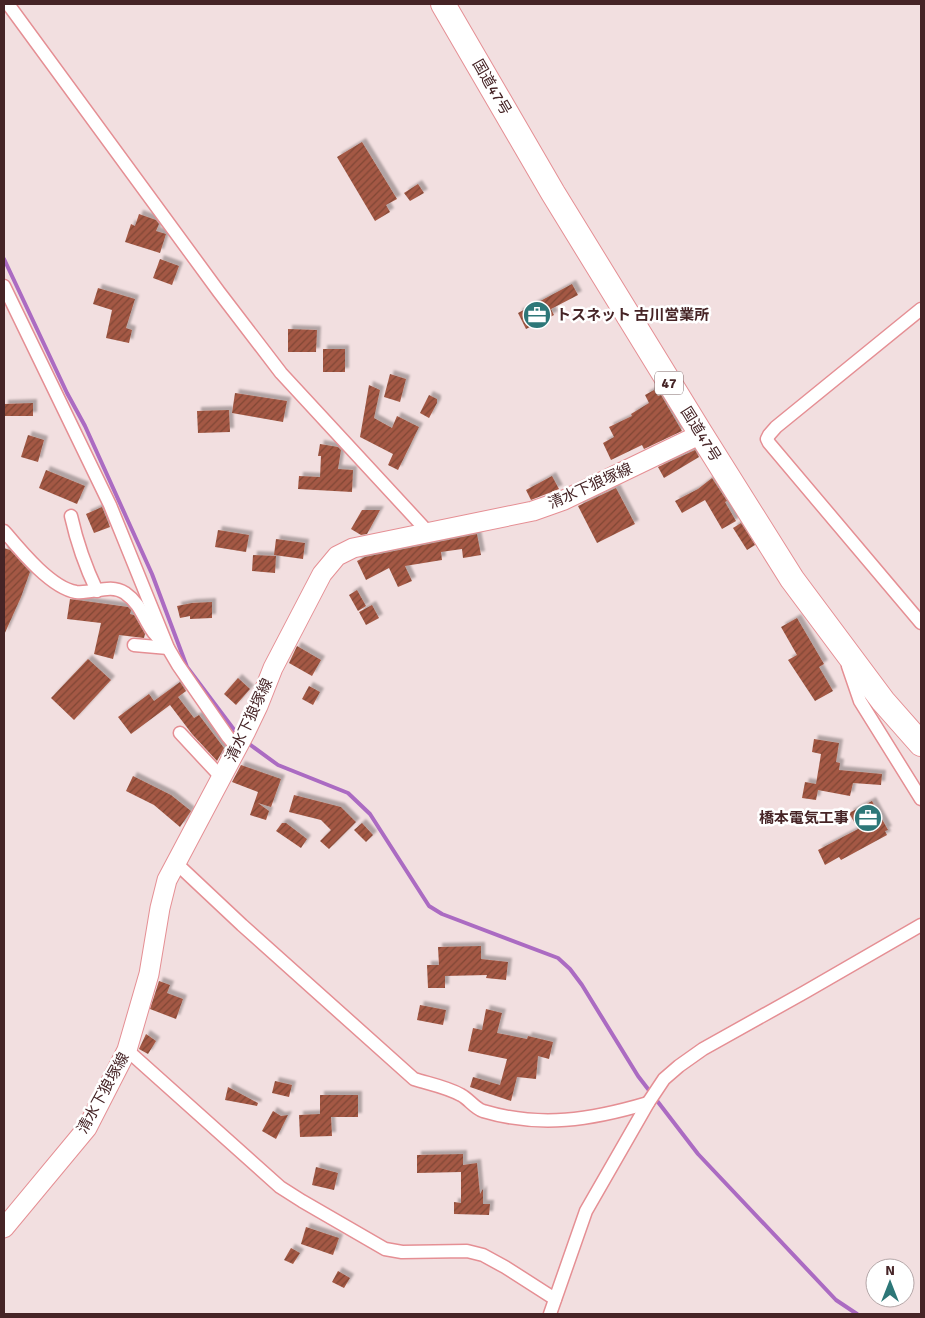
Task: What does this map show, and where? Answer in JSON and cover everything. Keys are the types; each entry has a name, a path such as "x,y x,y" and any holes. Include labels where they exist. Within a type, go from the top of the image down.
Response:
{"highway":[{"name":"国道47号","path":"443,4 553,192 792,579 883,701 921,744"}],"main road":[{"name":"清水下狼塚線","path":"4,1228 87,1128 127,1050 149,974 160,908 167,880 258,706 272,668 322,574 337,556 353,548 533,511 564,500 701,434"}],"street":[{"path":"8,4 282,373 428,532"},
{"path":"4,286 110,505 168,648"},
{"path":"921,309 776,428 768,435 767,439 769,444 921,623"},
{"path":"72,516 76,541 83,562 97,591"},
{"path":"4,531 30,561 67,589 77,592 113,588 124,593 136,603 153,632 168,648 228,737 240,741"},
{"path":"134,645 168,648"},
{"path":"844,648 860,701 921,799"},
{"path":"180,733 221,777"},
{"path":"176,864 414,1080 441,1087 462,1096 480,1110 545,1122 579,1120 616,1112 651,1098"},
{"path":"550,1314 586,1211 651,1098 664,1079 702,1049 921,925"},
{"path":"127,1050 280,1187 302,1201 385,1249 402,1252 467,1251 483,1255 555,1299"}],"building":[{"path":"362,142 397,199 386,205 390,212 375,221 337,157"},
{"path":"418,184 424,193 410,201 404,193"},
{"path":"139,214 156,220 159,224 156,231 166,234 160,253 125,242 131,224 135,226"},
{"path":"160,259 179,266 172,285 153,278"},
{"path":"572,284 578,295 551,309 554,315 526,329 518,313"},
{"path":"98,288 135,299 126,328 132,330 129,343 106,338 112,310 93,304"},
{"path":"288,329 317,330 316,352 288,352"},
{"path":"323,349 345,349 345,372 323,372"},
{"path":"390,374 406,379 400,402 384,397"},
{"path":"369,385 380,390 374,418 392,428 397,416 419,427 398,470 388,465 393,454 360,437"},
{"path":"654,390 658,396 661,395 682,431 644,449 642,445 611,460 603,443 614,437 609,427 632,416 631,414 649,403 645,395"},
{"path":"235,393 287,401 283,422 232,413"},
{"path":"429,395 437,399 437,403 429,418 420,413"},
{"path":"33,403 33,416 4,416 4,404"},
{"path":"229,410 230,432 198,433 197,411"},
{"path":"28,435 44,440 38,462 21,457"},
{"path":"320,444 338,447 341,450 338,469 353,470 352,492 298,489 299,476 320,477 321,456 318,456"},
{"path":"695,450 699,457 664,478 658,467"},
{"path":"46,470 85,486 77,504 39,488"},
{"path":"552,476 559,489 531,500 526,490"},
{"path":"712,478 727,501 725,502 736,521 722,529 705,500 682,513 675,501 698,489"},
{"path":"616,488 635,524 597,543 578,506"},
{"path":"102,507 110,527 94,533 86,514"},
{"path":"362,510 380,510 367,534 361,535 351,529"},
{"path":"741,523 755,545 747,550 733,528"},
{"path":"218,530 249,535 246,552 215,547"},
{"path":"477,534 481,555 463,558 462,549 441,552 442,560 405,566 412,581 398,587 389,568 366,580 357,561 365,557"},
{"path":"276,539 305,543 303,559 274,555"},
{"path":"4,548 10,550 30,572 4,635"},
{"path":"253,555 276,556 275,573 252,571"},
{"path":"357,590 366,606 358,611 349,595"},
{"path":"70,599 128,607 131,610 130,614 134,615 145,634 144,638 119,635 113,659 94,654 101,623 67,619"},
{"path":"212,602 212,618 190,619 190,616 180,618 177,606"},
{"path":"372,605 379,618 366,625 359,612"},
{"path":"797,618 824,664 819,667 833,691 815,701 788,660 797,655 781,627"},
{"path":"297,646 321,660 312,676 289,663"},
{"path":"88,659 111,680 74,720 51,698"},
{"path":"238,678 250,689 236,705 224,694"},
{"path":"180,682 186,691 178,697 194,718 199,715 224,748 217,761 192,734 170,705 131,734 118,717 149,694 154,701"},
{"path":"309,686 320,692 313,705 302,699"},
{"path":"814,739 839,743 836,762 840,763 839,770 882,774 881,785 853,783 850,796 818,790 816,800 802,798 805,782 816,784 821,754 812,752"},
{"path":"241,765 281,779 271,807 258,803 269,811 266,820 250,815 258,792 232,782"},
{"path":"133,776 171,795 191,811 180,827 154,805 126,791"},
{"path":"294,795 341,807 356,822 329,849 320,841 331,830 321,820 289,812"},
{"path":"872,801 888,830 885,831 887,835 841,860 839,857 825,865 818,850 858,829 849,813"},
{"path":"282,823 286,823 307,839 301,848 276,831"},
{"path":"362,823 373,835 366,842 354,830"},
{"path":"481,946 481,959 508,962 506,980 486,978 487,975 445,976 445,988 428,988 427,965 439,965 438,947"},
{"path":"159,981 170,985 167,993 183,999 176,1019 150,1009"},
{"path":"420,1005 446,1010 443,1025 417,1020"},
{"path":"486,1009 502,1013 497,1033 527,1039 528,1036 553,1042 549,1059 538,1056 536,1079 517,1077 511,1101 470,1087 473,1077 500,1085 507,1059 468,1051 473,1028 482,1030"},
{"path":"146,1034 156,1041 148,1054 139,1049"},
{"path":"275,1081 292,1085 289,1097 272,1093"},
{"path":"228,1087 258,1103 257,1106 225,1100"},
{"path":"320,1095 358,1095 358,1117 331,1117 332,1136 300,1137 299,1115 320,1114"},
{"path":"273,1111 281,1116 288,1115 276,1139 262,1131"},
{"path":"463,1154 463,1165 477,1163 480,1194 483,1189 483,1204 490,1204 489,1215 454,1214 454,1202 461,1203 461,1172 417,1173 417,1155"},
{"path":"316,1167 338,1173 334,1190 312,1185"},
{"path":"306,1227 339,1238 333,1255 301,1244"},
{"path":"291,1248 300,1253 293,1264 284,1260"},
{"path":"338,1271 350,1278 344,1288 332,1282"}],"waterway":[{"path":"4,259 67,393 85,426 152,574 187,667 238,735"},
{"path":"245,741 278,765 348,793 370,814 429,906 442,914 558,958 570,969 582,985 638,1076 698,1154 836,1300 857,1314"}],"place":[{"name":"トスネット 古川営業所","path":"537,315"},
{"name":"橋本電気工事","path":"868,818"}]}
